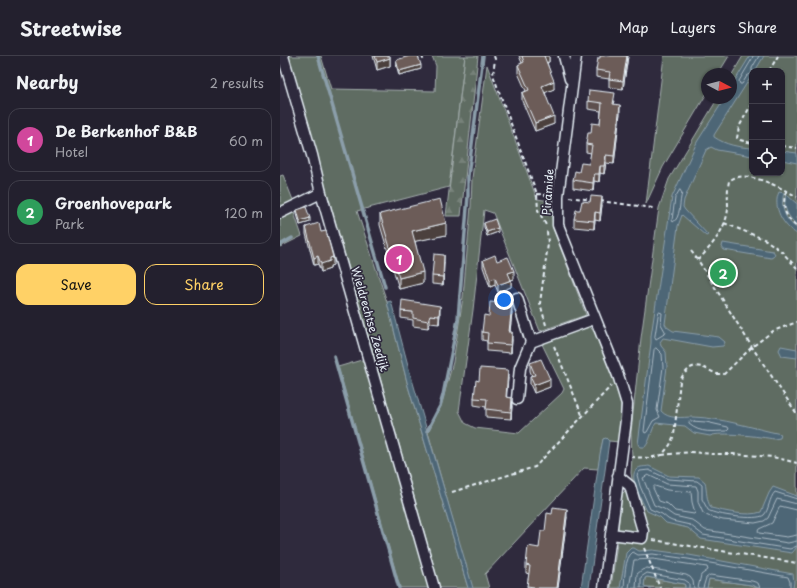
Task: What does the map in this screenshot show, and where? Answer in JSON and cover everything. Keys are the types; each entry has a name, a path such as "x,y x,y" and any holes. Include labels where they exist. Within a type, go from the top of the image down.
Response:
{"street":[{"name":"Wieldrechtse Zeedijk","path":"283,56 434,588"},
{"name":"Piramide","path":"564,56 572,85"},
{"name":"Piramide","path":"576,56 558,196 558,225 594,319 609,351 627,404 604,588"},
{"path":"280,213 321,193"},
{"path":"517,298 531,342 520,368 518,399"},
{"path":"531,342 594,319"},
{"path":"611,534 642,541 643,531 630,486 618,476"}],"path":[{"path":"422,56 424,62"},
{"path":"494,56 493,75 537,194 538,210 547,228 548,244 540,303 550,335 583,417"},
{"path":"771,68 778,56"},
{"path":"749,142 737,138 739,127 751,104"},
{"path":"785,146 797,148"},
{"path":"698,260 708,250 724,223 728,210 727,190 729,181 736,177 745,176 763,180 797,197"},
{"path":"786,191 783,201 785,210 788,218 797,227"},
{"path":"558,196 653,208"},
{"path":"724,223 766,240 781,251 797,268"},
{"path":"691,251 797,414"},
{"path":"662,455 670,445 676,426 680,381 686,371 695,366 702,367 717,374 724,374 752,347 773,331 797,322"},
{"path":"452,492 535,467 619,378"},
{"path":"630,457 648,458 691,452 773,456 797,463"},
{"path":"660,588 642,541 797,563"}],"green space":[{"path":"288,56 321,56 331,89 435,91 436,66 432,56 465,56 449,187 357,211 387,302 408,386 468,588 440,588"},
{"path":"465,56 478,56 461,216 446,216"},
{"path":"664,56 729,56 722,68 701,68 701,103 663,167 646,204"},
{"path":"743,56 797,56 797,588 611,588 618,536 642,540 631,473 631,432 641,338 659,208 669,179 714,104 737,104 736,68"},
{"path":"487,65 537,199 551,201 553,228 586,315 540,331 493,213 484,210 473,310 459,411 465,423 475,428 519,433 562,393 564,389 541,342 588,324 595,333 619,393 621,418 619,442 603,439 598,469 584,468 485,574 489,588 472,588 428,432 441,406 453,362 463,297 472,178"},
{"path":"283,175 293,200 293,210 302,236 280,247 280,176"},
{"path":"365,359 430,588 400,588 338,367"},
{"path":"627,491 639,527 633,532 620,531 618,529 622,494"},
{"path":"647,577 684,584 685,588 646,587 644,586 645,578"},
{"path":"709,579 751,585 759,588 707,588"}],"water":[{"path":"750,56 764,56 757,68 749,68 749,80 737,99 737,77"},
{"path":"721,104 734,104 714,137 732,145 749,148 749,155 717,150 711,147 706,150 684,200 683,207 708,235 706,236 682,215 678,226 665,324 673,331 719,337 725,342 723,346 712,347 663,338 660,342 661,346 666,352 667,367 661,411 672,417 715,419 781,434 780,438 774,439 731,434 710,436 694,433 685,426 656,423 645,447 640,447 638,444 651,336 672,197 697,142"},
{"path":"785,151 797,153 797,163 785,161"},
{"path":"779,192 784,193 784,213 789,221 797,228 797,234 787,226 780,216 777,204"},
{"path":"786,194 797,204 797,225 791,219 785,207"},
{"path":"723,243 773,251 775,254 771,258 724,250 722,247"},
{"path":"391,301 409,369 473,588 468,588 408,386 387,302"},
{"path":"781,346 797,349 797,358 782,356 779,350"},
{"path":"606,438 609,441 589,588 581,588 600,454 603,439"},
{"path":"649,466 669,476 699,477 705,482 707,498 711,508 722,511 743,514 761,512 773,487 797,496 797,547 792,553 701,539 688,528 666,523 660,517 647,511 639,496 635,483 634,472 638,468"},
{"path":"631,548 639,551 653,550 689,555 793,574 793,588 759,588 751,585 709,579 707,588 685,588 684,584 647,577 645,578 644,586 651,588 620,588 626,553"}],"building":[{"path":"375,56 390,56 390,58 377,62"},
{"path":"410,56 418,56 421,65 399,71 396,60"},
{"path":"522,56 544,56 554,81 542,86 554,116 535,123 522,93 529,90 518,65 524,62"},
{"path":"600,56 627,56 623,81 609,79 610,72 596,70 598,58 600,58"},
{"path":"589,90 615,93 613,104 620,105 614,156 606,155 604,166 600,166 599,174 594,174 593,183 573,180 575,171 579,172 581,163 589,164 592,145 586,144 588,133 591,133 592,123 600,124 602,103 588,101"},
{"path":"591,196 602,197 600,213 595,212 594,221 574,219 576,210 580,210 582,201 590,202"},
{"path":"440,199 446,223 412,231 423,272 399,278 380,214"},
{"path":"306,207 310,218 300,221 297,210"},
{"path":"495,219 498,228 487,232 484,223"},
{"path":"319,223 321,232 326,231 333,257 330,258 330,261 321,264 318,256 314,258 306,227"},
{"path":"434,254 444,255 443,277 432,276"},
{"path":"495,255 497,261 508,257 514,271 508,273 511,280 498,285 495,278 490,280 483,260"},
{"path":"402,300 440,306 439,316 430,315 428,321 413,318 413,312 401,311"},
{"path":"490,302 512,304 509,332 512,332 511,345 487,343 488,333 482,332 484,315 489,316"},
{"path":"541,359 550,379 534,385 530,376 535,375 530,363"},
{"path":"480,368 508,370 506,397 512,398 511,412 486,409 487,399 474,398 476,380 479,381"},
{"path":"553,507 567,509 557,588 533,588 534,587 527,586 530,566 526,565 528,546 539,548 541,531 545,531 547,513 552,514"}],"waterway":[{"path":"318,56 385,287"},
{"path":"427,431 440,406 458,319 468,196 468,176 483,56"},
{"path":"280,245 292,238"},
{"path":"334,356 399,588"}],"place":[{"name":"De Berkenhof B&B","path":"399,259"},
{"name":"Groenhovepark","path":"723,273"}]}
